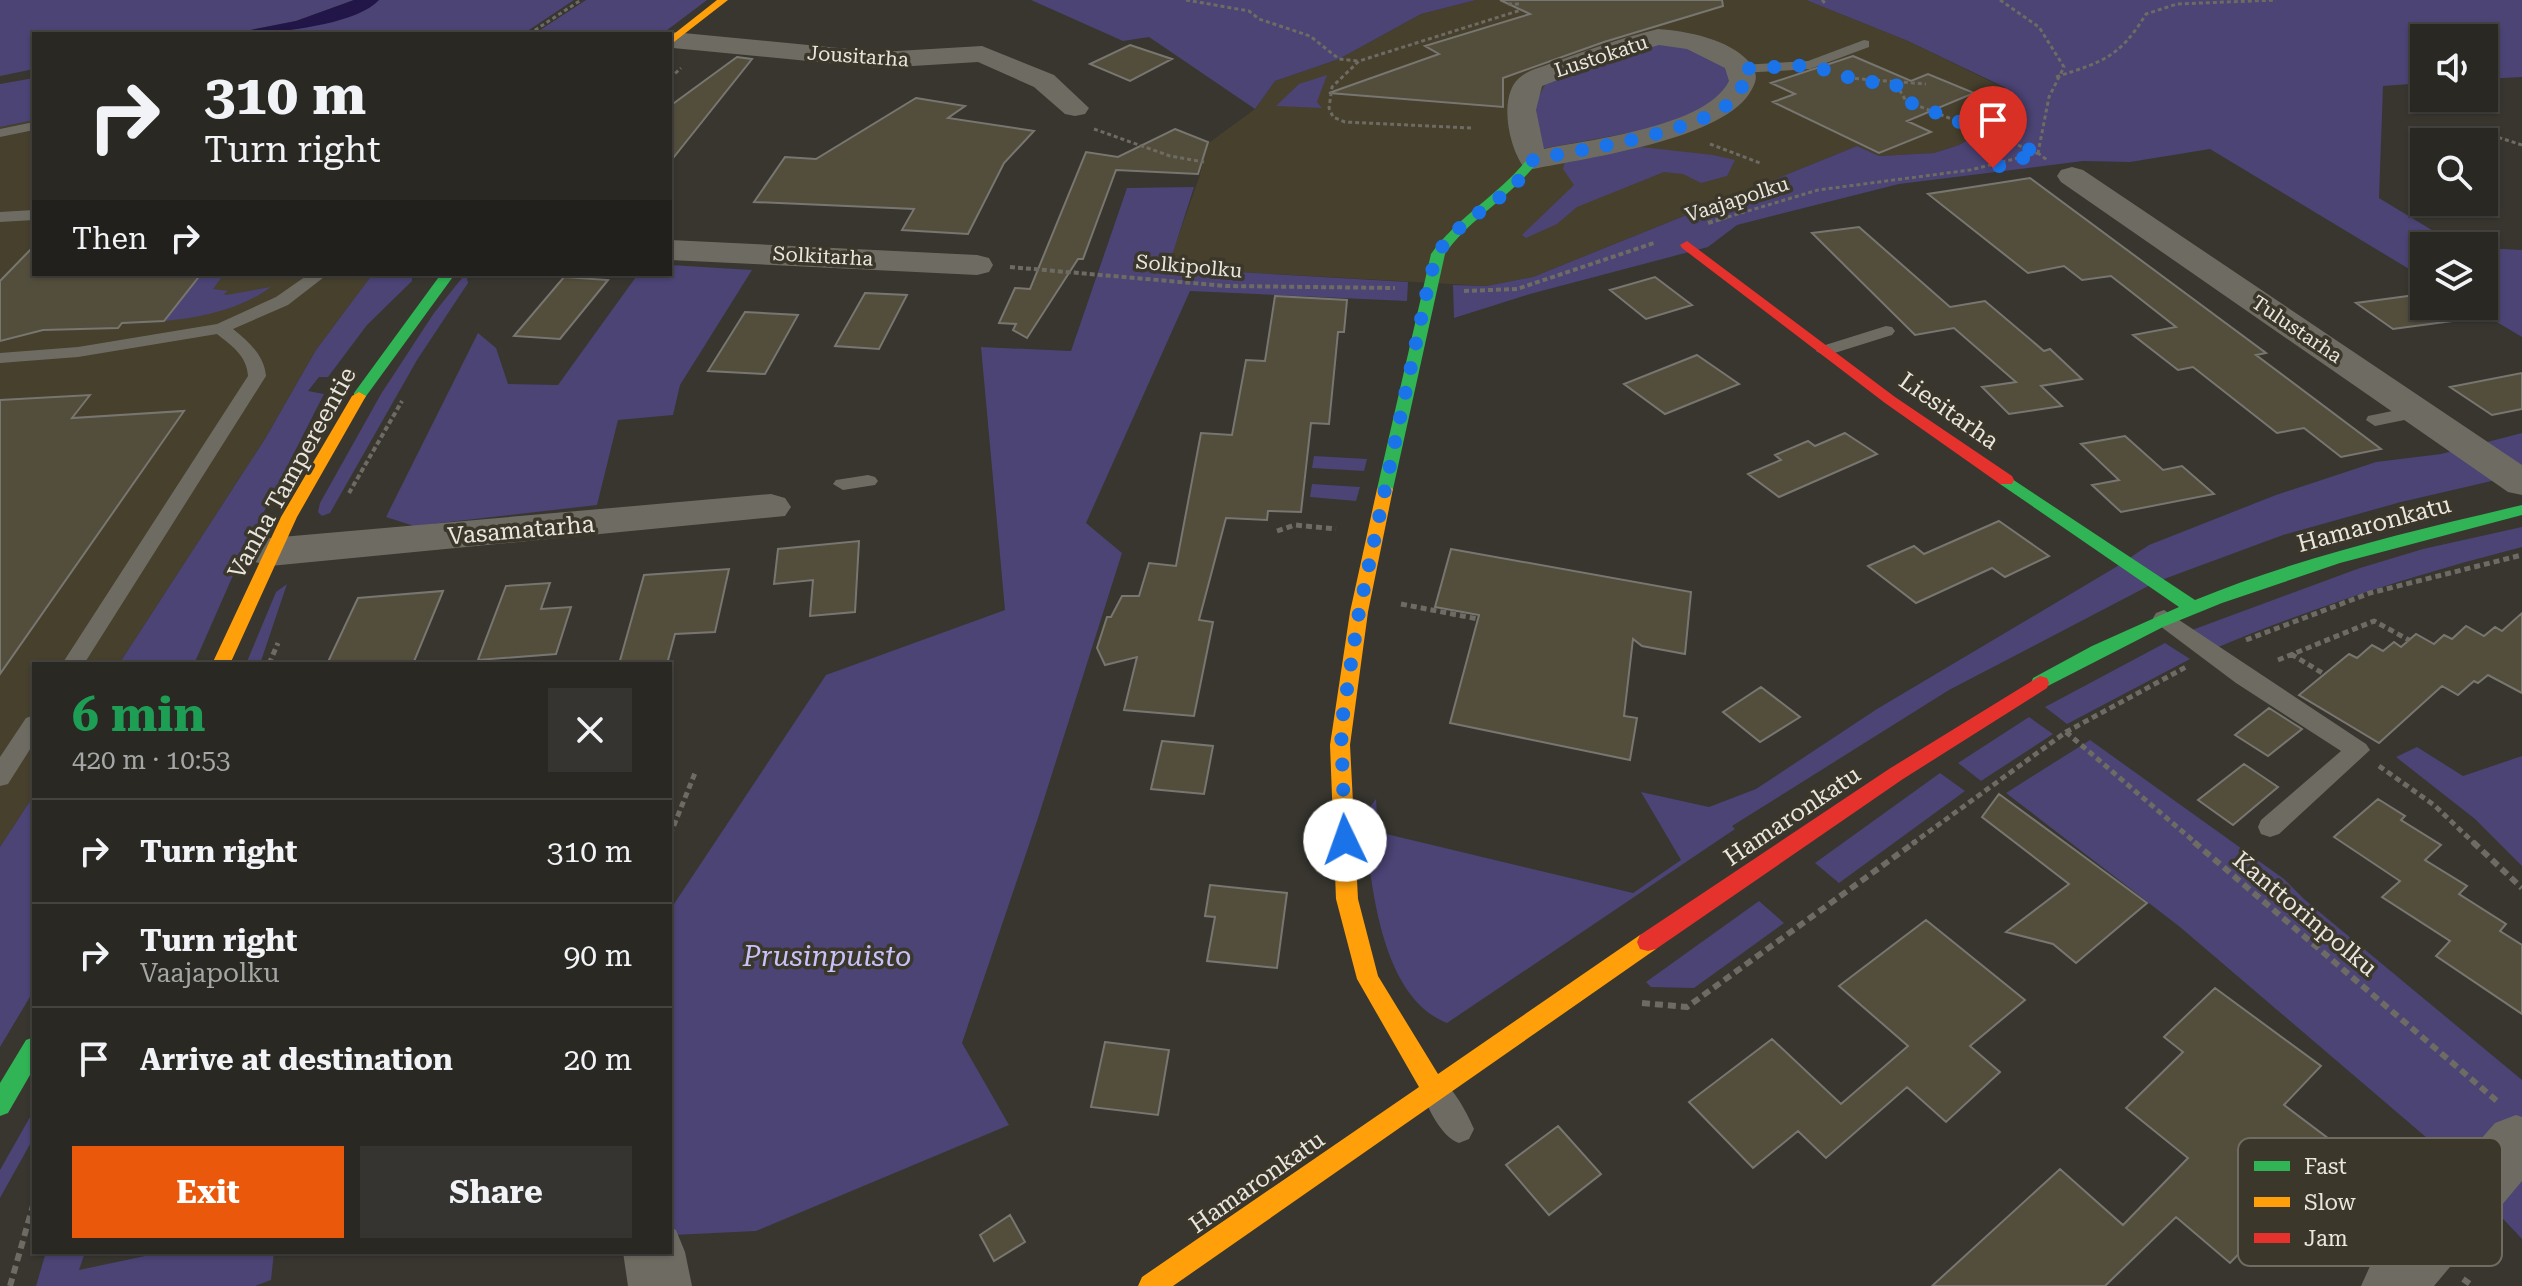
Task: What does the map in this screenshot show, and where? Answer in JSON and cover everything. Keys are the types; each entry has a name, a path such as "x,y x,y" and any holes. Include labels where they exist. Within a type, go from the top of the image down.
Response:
{"street":[{"path":"672,40 723,0"},
{"name":"Lustokatu","path":"1533,160 1522,123 1524,91 1531,81 1547,73 1658,37 1684,39 1699,44 1735,62 1742,69"},
{"name":"Jousitarha","path":"672,41 891,60 982,54 1044,81 1082,118"},
{"path":"1433,1088 1368,979 1347,899 1341,728 1359,612 1438,252 1466,222 1525,177 1533,160 1649,135 1696,121 1725,106 1738,95 1742,87 1742,69"},
{"name":"Tulustarha","path":"2072,176 2522,483"},
{"name":"Liesitarha","path":"1687,245 1697,262 1890,400 2192,607"},
{"name":"Solkitarha","path":"672,250 977,265"},
{"name":"Vanha Tampereentie","path":"222,662 270,552 323,455 370,378 446,276"},
{"name":"Vasamatarha","path":"270,552 771,507"},
{"name":"Hamaronkatu","path":"1151,1286 1433,1088 1927,753 2017,696 2164,618 2192,607 2324,559 2522,510"},
{"path":"0,1105 32,1050"},
{"path":"2496,1138 2507,1122"},
{"path":"654,1254 660,1286"},
{"path":"2393,1286 2407,1266"}],"lane":[{"path":"1742,69 1810,65 1864,44"},
{"path":"0,133 32,126"},
{"path":"0,217 32,215"},
{"path":"0,358 78,352 221,328 282,301 317,276"},
{"path":"74,662 257,376 258,364 221,328"},
{"path":"1825,351 1886,331"},
{"path":"2375,420 2417,412"},
{"path":"843,484 868,481"},
{"path":"2164,618 2244,677 2358,750 2270,827"},
{"path":"0,777 32,727"},
{"path":"1433,1088 1459,1129"}],"path":[{"path":"532,32 581,0"},
{"path":"1186,0 1249,11 1259,19 1310,36 1339,59 1359,61 1522,7 1517,2 1508,4"},
{"path":"1896,84 1906,101 2038,153 2056,77 2064,67 2049,35 2034,20 2000,0"},
{"path":"2056,77 2098,63 2128,43 2146,14 2177,4 2276,0"},
{"path":"1359,61 1332,87 1329,108 1333,117 1359,124 1471,128"},
{"path":"1810,65 1860,81 1926,84"},
{"path":"1082,118 1170,156 1204,162"},
{"path":"2498,137 2522,145"},
{"name":"Vaajapolku","path":"1701,225 1804,193 1856,183 1993,168 2038,153"},
{"name":"Vaajapolku","path":"1461,291 1517,289 1633,252 1659,240"},
{"name":"Solkipolku","path":"977,265 1077,271 1226,286 1399,288"},
{"path":"317,548 403,399"},
{"path":"1277,531 1295,525 1341,530"},
{"path":"1634,1002 1687,1007 2066,732 2211,654 2370,593 2522,555"},
{"path":"1392,602 1478,619"},
{"path":"2244,677 2290,654 2374,621 2409,640"},
{"path":"270,662 281,635"},
{"path":"2290,654 2324,674"},
{"name":"Kanttorinpolku","path":"2066,732 2507,1122"},
{"path":"2358,750 2434,805 2522,888"},
{"path":"672,830 695,773"},
{"path":"10,1286 32,1209"}],"shaded area":[{"path":"354,0 379,0 350,17 330,23 286,30 240,32 296,21"},
{"path":"1476,0 1806,0 1908,41 2006,89 1982,131 1959,145 1934,153 1879,156 1857,146 1533,277 1486,286 1167,268 1200,175 1206,145 1255,109 1275,81 1339,59 1421,14"},
{"path":"32,120 32,276 372,276 316,350 265,439 120,662 32,662 32,798 0,847 0,127"}],"green space":[{"path":"0,0 354,0 296,21 240,32 32,32 32,69 0,76"},
{"path":"379,0 574,0 526,32 282,32 354,15"},
{"path":"586,0 707,0 665,32 537,32"},
{"path":"1031,0 1476,0 1421,14 1339,59 1275,81 1255,109 1149,37 1123,41"},
{"path":"1806,0 2522,0 2522,77 2498,78 2498,24 2410,24 2410,84 2383,86 2379,198 2435,232 2410,232 2410,270 2210,149 2130,162 2083,161 1899,184 1737,225 1708,247 1530,294 1454,318 1453,285 1486,286 1533,277 1857,146 1879,156 1934,153 1959,145 1983,131 2006,88 1908,41"},
{"path":"1654,42 1683,43 1734,71 1722,101 1661,127 1541,149 1536,144 1536,102 1547,81"},
{"path":"1327,75 1317,102 1322,108 1276,106 1299,84"},
{"path":"32,78 32,120 0,127 0,84"},
{"path":"1623,145 1735,160 1727,176 1701,183 1683,174 1664,172 1577,207 1557,224 1526,238 1522,235 1574,185 1563,169 1565,162"},
{"name":"Prusinpuisto","path":"1194,187 1168,268 1408,282 1407,301 1190,291 1086,523 1122,553 1038,818 962,1043 1009,1125 756,1231 673,1235 672,907 826,675 1005,610 981,347 1071,351 1127,188"},
{"path":"2498,249 2522,250 2522,337 2493,320 2498,320"},
{"path":"672,265 752,270 680,385 673,415 618,420 597,505 414,526 386,517 478,333 496,348 508,384 558,385 637,276 672,276"},
{"path":"183,276 223,276 213,289 228,291 226,295 271,287 247,301 220,311 164,321 188,289"},
{"path":"371,276 412,276 412,281 367,325 328,377 319,377 308,391 324,394 242,555 195,662 120,662 265,439 316,350"},
{"path":"462,278 467,278 468,283 417,360 330,513 322,516 318,512 320,503 381,394 434,313"},
{"path":"2522,433 2522,474 2401,502 2283,535 2156,582 1949,690 1732,826 1735,829 1447,1023 1424,1009 1406,988 1392,962 1375,901 1366,841 1364,815 1376,799 1378,832 1633,893 1681,860 1641,792 1709,807 1756,789 1877,709 2149,545 2276,495 2376,462 2441,454"},
{"path":"1314,456 1367,459 1364,471 1312,468"},
{"path":"1312,484 1360,487 1356,501 1310,497"},
{"path":"2522,527 2522,547 2367,592 2216,648 2192,630 2360,568 2423,549"},
{"path":"287,584 261,662 247,662 276,592"},
{"path":"2165,643 2190,659 2067,724 2045,707"},
{"path":"2029,717 2053,734 1981,781 1958,763"},
{"path":"2090,740 2284,879 2305,900 2522,1080 2522,1239 2502,1218 2502,1138 2427,1138 2180,927 2006,793"},
{"path":"2417,747 2463,776 2522,756 2522,866 2475,819 2396,757"},
{"path":"1940,773 1965,791 1839,883 1815,863"},
{"path":"32,798 32,993 0,1047 0,847"},
{"path":"1759,901 1784,923 1694,988 1651,987 1646,982"},
{"path":"32,1114 32,1141 0,1198 0,1170"},
{"path":"45,1254 84,1254 79,1270 155,1254 274,1254 271,1280 255,1286 36,1286"}],"building":[{"path":"1500,0 1722,0 1723,6 1604,42 1503,78 1503,107 1329,93 1439,54 1425,46 1530,14"},
{"path":"1130,45 1172,59 1130,81 1090,64"},
{"path":"1853,56 1911,81 1928,74 1974,93 1907,121 1931,132 1879,153 1773,102 1795,94 1771,83"},
{"path":"737,57 752,59 672,159 672,105"},
{"path":"916,98 965,106 948,118 1034,131 1004,163 968,234 902,230 914,209 754,202 785,157 816,159"},
{"path":"1175,129 1208,142 1198,174 1116,170 1083,259 1078,259 1027,338 1013,330 1016,324 999,323 1015,288 1030,289 1086,152 1118,157"},
{"path":"2030,178 2266,353 2256,355 2381,449 2341,457 2304,428 2277,433 2193,367 2178,370 2133,335 2176,327 2111,276 2082,280 2064,266 2028,273 1928,194"},
{"path":"1859,227 1950,307 1985,301 2044,351 2050,349 2082,379 2041,386 2062,406 2009,414 1982,387 2016,382 1954,328 1915,335 1812,233"},
{"path":"32,248 32,276 199,276 164,321 122,323 118,328 43,330 0,341 0,281"},
{"path":"564,277 608,280 560,339 514,336"},
{"path":"1655,277 1692,305 1646,319 1610,290"},
{"path":"865,293 907,295 879,349 835,346"},
{"path":"1275,296 1347,300 1344,332 1338,332 1329,424 1311,423 1301,512 1268,511 1267,520 1226,518 1199,620 1213,622 1194,716 1124,710 1137,657 1105,665 1097,648 1107,617 1111,617 1122,596 1139,596 1149,563 1176,566 1201,433 1232,435 1246,360 1265,361"},
{"path":"2410,296 2410,320 2452,321 2393,329 2356,303"},
{"path":"745,312 798,315 765,374 708,371"},
{"path":"1697,355 1739,384 1665,414 1624,384"},
{"path":"2522,373 2522,409 2492,415 2450,387"},
{"path":"90,395 72,418 184,411 0,674 0,400"},
{"path":"1845,433 1877,454 1779,497 1748,474 1781,460 1775,455 1808,441 1815,446"},
{"path":"2125,436 2163,470 2182,466 2214,494 2121,512 2092,485 2119,480 2081,444"},
{"path":"1999,521 2049,556 2005,577 1992,568 1916,603 1868,566 1914,546 1924,554"},
{"path":"859,541 855,612 810,616 813,580 774,584 778,549"},
{"path":"1451,549 1691,592 1685,654 1642,646 1633,639 1624,716 1637,718 1630,760 1450,723 1479,615 1435,607"},
{"path":"729,569 715,632 675,634 668,662 620,662 644,575"},
{"path":"550,583 541,609 571,607 556,654 478,660 506,586"},
{"path":"443,591 414,662 328,662 358,598"},
{"path":"2522,613 2522,693 2488,675 2478,683 2474,681 2458,695 2442,686 2379,743 2299,695 2349,654 2357,658 2372,645 2383,651 2394,642 2401,647 2416,634 2434,644 2444,635 2452,639 2466,626 2484,636 2495,627 2502,631"},
{"path":"1761,687 1800,717 1760,742 1723,712"},
{"path":"2269,708 2302,729 2268,756 2235,735"},
{"path":"1162,741 1213,746 1204,794 1151,789"},
{"path":"2244,764 2278,787 2233,825 2198,800"},
{"path":"1999,794 2147,903 2076,963 2053,944 2006,932 2069,884 1982,817"},
{"path":"2378,799 2405,816 2401,820 2441,845 2425,860 2467,886 2459,894 2506,924 2500,931 2522,945 2522,1014 2436,956 2450,941 2382,897 2400,881 2334,837"},
{"path":"1210,885 1287,893 1277,968 1207,961 1215,917 1205,916"},
{"path":"1926,920 2025,1000 1970,1046 2000,1072 1946,1122 1907,1087 1826,1158 1798,1131 1753,1168 1689,1102 1772,1039 1841,1104 1908,1046 1839,986"},
{"path":"2215,988 2321,1066 2284,1105 2328,1138 2238,1138 2238,1255 2230,1263 2176,1217 2105,1286 1932,1286 2060,1169 2123,1225 2188,1158 2126,1108 2183,1052 2164,1037"},
{"path":"1105,1042 1169,1050 1158,1115 1091,1107"},
{"path":"1558,1126 1601,1174 1549,1215 1506,1165"},
{"path":"1010,1215 1025,1242 994,1261 980,1235"}],"traffic: fast":[{"path":"1385,489 1438,254 1459,228 1511,186 1533,160"},
{"path":"359,396 447,276"},
{"path":"2006,480 2192,607"},
{"path":"2040,683 2099,651 2215,598 2334,559 2522,510"},
{"path":"0,1105 32,1050"}],"traffic: slow":[{"path":"672,40 723,0"},
{"path":"222,662 289,517 359,396"},
{"path":"1385,489 1359,612 1340,745 1347,899 1368,979 1433,1088"},
{"path":"1151,1286 1648,942"}],"traffic: jam":[{"path":"1687,245 1890,400 2006,480"},
{"path":"1648,942 1896,774 2040,683"}],"route":[{"path":"1345,840 1341,728 1359,612 1427,291 1438,252 1449,238 1484,208 1509,192 1525,177 1533,160 1672,130 1696,121 1725,106 1738,95 1742,87 1742,69 1810,65 1860,81 1896,84 1906,101 2038,153 1993,168"}]}
